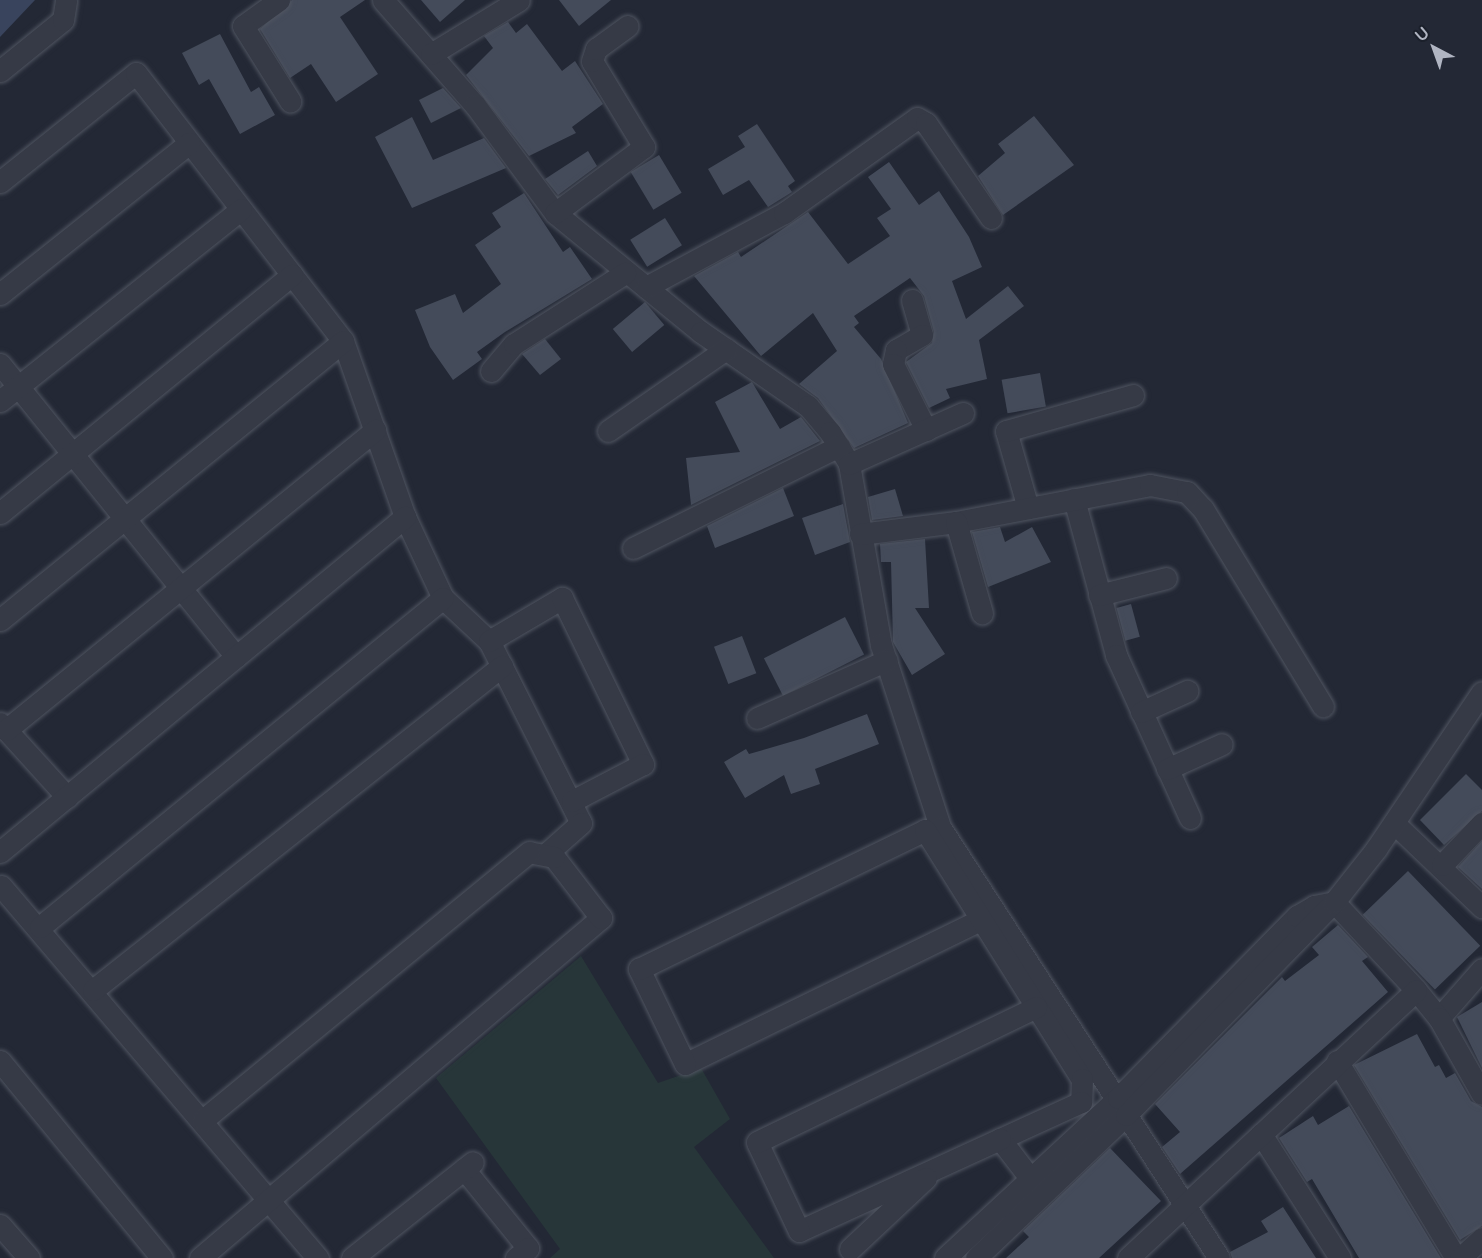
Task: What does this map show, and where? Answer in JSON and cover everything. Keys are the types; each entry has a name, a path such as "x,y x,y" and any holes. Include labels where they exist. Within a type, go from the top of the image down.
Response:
{"street":[{"path":"0,71 63,20 66,0"},
{"path":"279,0 243,26 290,101"},
{"path":"383,0 431,54 555,213 625,273 726,349 808,406 844,455 887,660 940,827 1219,1258"},
{"path":"431,54 519,0"},
{"path":"555,213 644,147 592,61 596,49 628,26"},
{"path":"0,182 135,74 343,341 405,517 443,598 489,641 572,801 581,823 547,853 530,852 203,1120"},
{"path":"646,287 784,213 917,118 927,123 991,218"},
{"path":"0,294 189,143"},
{"path":"0,401 241,209"},
{"path":"491,371 514,344 625,273"},
{"path":"0,513 292,275"},
{"path":"912,300 922,335 896,350 893,364 926,430"},
{"path":"0,620 343,341"},
{"path":"608,431 726,349"},
{"path":"0,363 126,517 236,657"},
{"path":"1028,508 1006,431 1133,395"},
{"path":"633,548 844,455 926,430 963,413"},
{"path":"66,797 3,726 375,430"},
{"path":"860,534 956,522 1160,484 1196,498 1323,706"},
{"path":"1074,499 1116,655 1190,818"},
{"path":"0,852 405,517"},
{"path":"956,522 982,613"},
{"path":"1099,595 1166,578"},
{"path":"40,927 443,598"},
{"path":"489,641 562,598 643,764 572,801"},
{"path":"757,718 887,660"},
{"path":"93,990 502,666"},
{"path":"1141,712 1187,691"},
{"path":"945,1258 970,1253 1334,902 1394,823 1482,692"},
{"path":"1167,770 1222,744"},
{"path":"1394,823 1442,865 1482,907"},
{"path":"1442,865 1482,823"},
{"path":"980,920 685,1064 639,969 924,830 1036,1007 1086,1090 1081,1102 799,1231 757,1142 1036,1007"},
{"path":"200,1258 601,918 547,853"},
{"path":"0,885 40,927 318,1258"},
{"path":"1334,902 1439,1018 1482,1094"},
{"path":"1439,1018 1482,969"},
{"path":"1128,1258 1337,1061 1416,990"},
{"path":"0,1061 162,1258"},
{"path":"1337,1061 1458,1258 1482,1238"},
{"path":"970,1253 1030,1178 1122,1107"},
{"path":"1262,1134 1340,1258"},
{"path":"1000,1139 1030,1178"},
{"path":"850,1249 942,1164"},
{"path":"352,1258 468,1166 528,1248 516,1258"},
{"path":"0,1225 29,1258"}],"shaded area":[{"path":"581,956 658,1083 701,1068 730,1119 694,1147 774,1258 550,1258 560,1249 436,1078"}],"water":[{"path":"0,0 35,0 0,37"}],"building":[{"path":"292,0 365,0 340,17 378,74 336,102 311,64 290,78 260,29"},
{"path":"421,0 465,0 440,22"},
{"path":"559,0 611,0 579,26"},
{"path":"508,22 516,33 527,24 562,71 575,61 603,104 572,127 576,133 529,156 466,75 493,48 484,36"},
{"path":"220,34 251,92 259,87 275,115 240,134 209,79 199,85 182,53"},
{"path":"443,88 461,108 431,123 419,100"},
{"path":"1034,116 1074,165 1003,215 978,176 1005,153 998,144"},
{"path":"412,117 433,160 484,138 506,168 412,208 375,137"},
{"path":"757,124 795,181 788,186 792,192 768,207 749,180 723,195 708,169 745,147 738,136"},
{"path":"588,151 597,166 558,195 545,179"},
{"path":"659,155 682,193 653,210 631,172"},
{"path":"889,162 919,205 939,191 969,237 982,267 952,281 966,319 1008,286 1024,306 979,340 987,379 946,389 950,398 929,408 906,362 932,343 934,332 924,296 910,278 854,316 859,323 854,327 881,359 908,423 854,448 818,398 799,384 837,351 813,313 761,356 694,276 738,252 741,257 808,212 848,264 890,236 877,218 891,209 868,177"},
{"path":"524,193 563,252 570,247 592,279 505,332 477,352 482,359 453,380 430,347 415,310 455,294 463,313 501,284 475,245 501,227 492,213"},
{"path":"665,218 682,245 647,267 630,240"},
{"path":"645,302 664,325 632,352 613,329"},
{"path":"545,339 561,359 540,375 522,354"},
{"path":"1040,373 1046,406 1007,413 1002,380"},
{"path":"752,382 780,429 801,417 820,441 691,505 686,458 740,452 715,402"},
{"path":"783,488 794,516 715,548 707,526"},
{"path":"895,489 903,516 872,520 868,497"},
{"path":"843,504 850,542 815,555 802,518"},
{"path":"1000,527 1005,542 1032,527 1051,562 988,587 972,532"},
{"path":"925,539 929,608 915,608 945,654 912,675 893,642 891,562 881,562 880,544"},
{"path":"1131,604 1140,637 1125,641 1117,608"},
{"path":"845,617 864,654 783,696 764,658"},
{"path":"742,636 756,673 728,684 714,647"},
{"path":"867,714 879,744 815,769 820,784 791,794 784,775 745,798 724,762 746,749 749,754 804,738"},
{"path":"1466,774 1482,790 1482,811 1444,845 1420,820"},
{"path":"1482,841 1482,889 1458,867"},
{"path":"1408,871 1480,946 1435,990 1363,915"},
{"path":"1338,925 1368,957 1362,961 1388,992 1180,1174 1162,1147 1180,1132 1155,1104 1282,977 1285,981 1319,955 1312,947"},
{"path":"1482,1002 1482,1068 1457,1017"},
{"path":"1417,1034 1435,1067 1439,1065 1446,1078 1455,1073 1471,1101 1482,1107 1482,1226 1460,1240 1354,1065"},
{"path":"1349,1106 1441,1258 1359,1258 1312,1179 1307,1182 1279,1138 1313,1116 1318,1125"},
{"path":"1110,1148 1161,1201 1099,1258 1006,1258 1029,1237 1023,1231"},
{"path":"1283,1207 1316,1258 1232,1258 1230,1252 1268,1232 1261,1221"}]}
